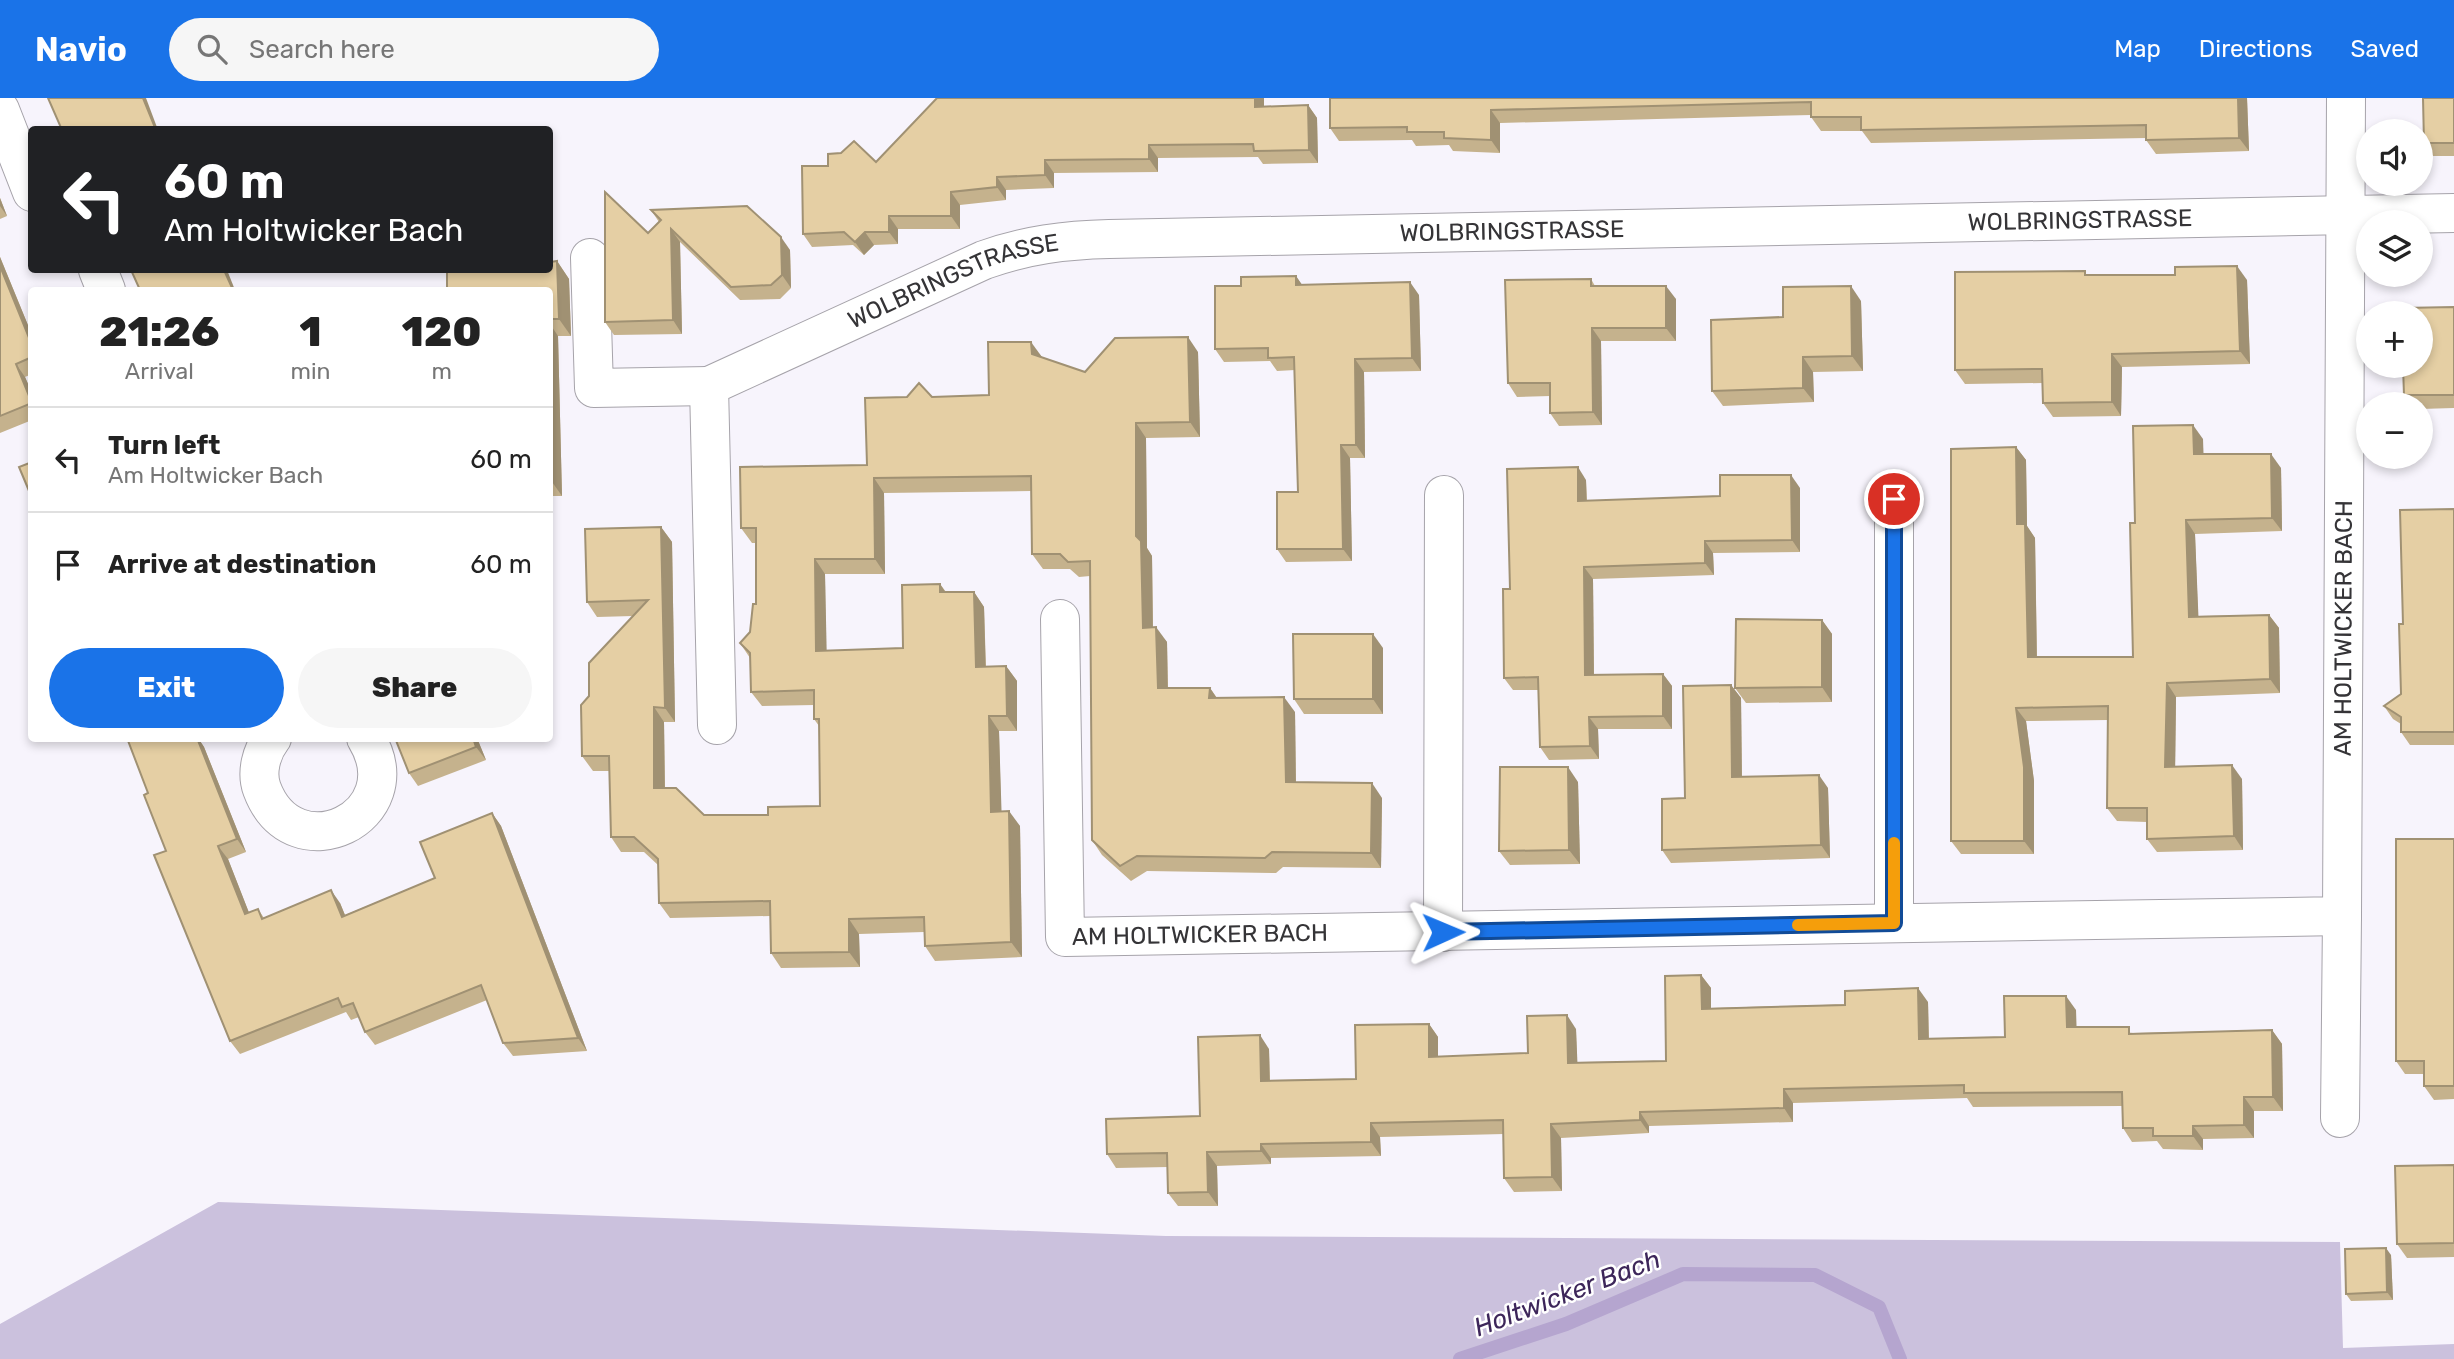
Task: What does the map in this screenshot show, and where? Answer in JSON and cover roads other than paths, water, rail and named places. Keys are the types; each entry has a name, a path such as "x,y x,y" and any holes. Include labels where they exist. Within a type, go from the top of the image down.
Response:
{"street":[{"path":"2344,216 2346,98"},
{"path":"0,110 28,182"},
{"name":"WOLBRINGSTRASSE","path":"590,258 594,388 709,386 985,260 1019,247 1062,240 2454,213"},
{"name":"AM HOLTWICKER BACH","path":"2340,1118 2344,216"},
{"path":"709,386 717,725"},
{"path":"1443,932 1444,495"},
{"path":"1894,499 1894,923"},
{"name":"AM HOLTWICKER BACH","path":"1060,619 1065,937 2342,916"},
{"path":"267,742 260,764 261,785 268,804 282,819 300,829 320,832 340,829 356,819 368,805 376,789 378,770 374,751 368,742"}],"waterway":[{"name":"Holtwicker Bach","path":"1460,1359 1566,1324 1683,1274 1815,1275 1879,1307 1900,1359"}]}
